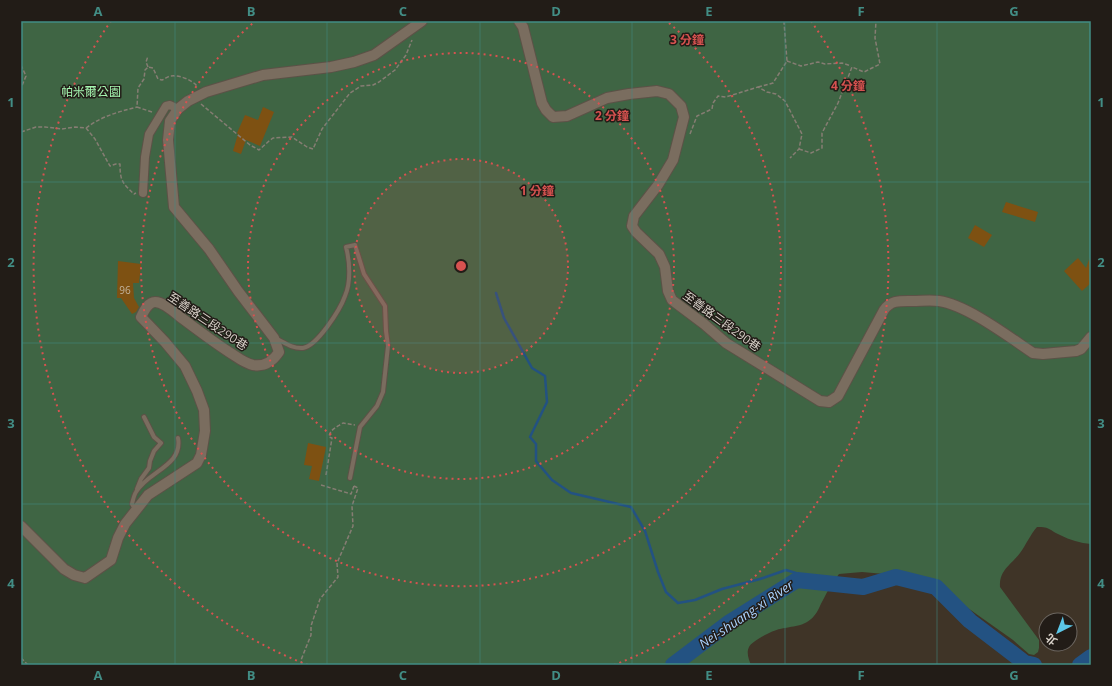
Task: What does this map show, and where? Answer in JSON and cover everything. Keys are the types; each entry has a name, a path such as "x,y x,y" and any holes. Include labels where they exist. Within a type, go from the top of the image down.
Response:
{"street":[{"path":"274,338 238,291 209,249 174,207 169,153 168,131 170,121 178,109 188,101 206,92 263,75 331,67 354,62 374,55 422,21"},
{"name":"至善路三段290巷","path":"519,21 523,28 542,103 553,117 567,116 607,98 657,91 669,94 681,106 684,117 673,160 658,185 634,216 632,226 636,232 659,254 665,267 668,290 672,300 726,343 820,401 829,402 838,396 884,310 892,302 940,301 959,307 1033,353 1043,354 1076,351 1081,349 1091,337"},
{"path":"143,193 145,157 149,134 166,106 170,105 178,109"},
{"name":"至善路三段290巷","path":"21,526 64,569 74,575 85,578 111,560 118,538 125,524 148,496 197,463 202,455 205,431 204,410 197,391 185,366 141,317 147,307 155,302 160,303 244,362 254,365 272,361 279,352 274,338"}],"lane":[{"path":"274,338 294,348 304,348 311,345 323,333 345,296 349,273 349,258 346,247 355,245 364,274 385,306 388,346 383,392 377,406 360,426 350,478"},
{"path":"135,510 132,504 141,479 149,468 154,451 161,443 154,437 144,416"},
{"path":"136,492 145,482 170,463 179,449 178,438"}],"path":[{"path":"678,139 688,140 697,116 712,109 713,103 718,96 726,97 773,83 787,61 784,22 786,21"},
{"path":"787,61 801,66 818,62 825,64 842,64 864,72 880,64 875,38 876,21"},
{"path":"148,67 153,68 158,79 162,80 170,76 193,81 198,89 198,96 202,106 250,145 259,150 273,138 292,137 307,147 313,149 322,128 350,93 361,86 373,85 379,82 395,70 406,55 412,40 406,32"},
{"path":"148,56 146,62 148,67"},
{"path":"21,65 26,76 21,88"},
{"path":"137,107 136,93 144,79 145,70 148,67"},
{"path":"799,149 811,153 822,148 822,133 838,103 852,67"},
{"path":"758,87 767,92 776,94 785,101 802,134 799,149 790,158"},
{"path":"21,132 36,127 45,126 62,129 75,127 86,128 98,120 112,114 137,107 148,110 159,116"},
{"path":"86,128 95,139 110,166 120,164 120,176 124,185 134,194 143,193"},
{"path":"326,475 332,438 329,436 330,432 343,423 360,426"},
{"path":"321,485 351,494 354,486 354,480 350,478"},
{"path":"302,665 301,660 311,635 311,626 320,599 338,578 337,563 353,526 352,506 358,488 354,486"},
{"path":"21,658 28,665"}],"green space":[{"name":"帕米爾公園","path":"21,21 1091,21 1091,544 1071,540 1048,528 1037,527 1020,553 1006,568 1001,576 1000,587 1038,639 1038,652 1034,655 1029,654 1013,640 941,589 907,576 862,572 839,574 829,589 817,613 807,622 798,626 777,630 754,642 749,647 748,652 751,665 21,665"}],"building":[{"path":"263,107 274,112 260,146 246,140 241,154 233,151 237,133 245,115 258,120"},
{"path":"1006,202 1038,212 1035,222 1002,212"},
{"path":"975,225 992,235 984,247 968,238"},
{"path":"1090,257 1091,283 1082,291 1064,271 1078,258 1086,268"},
{"path":"118,261 141,264 139,283 133,283 134,298 139,307 136,312 132,314 121,298 117,298"},
{"path":"308,443 326,447 319,481 309,479 312,466 304,465"}],"waterway":[{"path":"496,293 504,318 532,368 545,376 547,402 530,437 536,444 536,461 552,480 571,493 631,507 645,531 666,592 678,603 695,600 722,589 760,579 786,570 832,584"},
{"name":"Nei-shuang-xi River","path":"673,665 730,622 797,580 863,587 896,577 936,587 970,621 1025,663 1034,665"},
{"name":"Nei-shuang-xi River","path":"1080,665 1091,657"}]}
